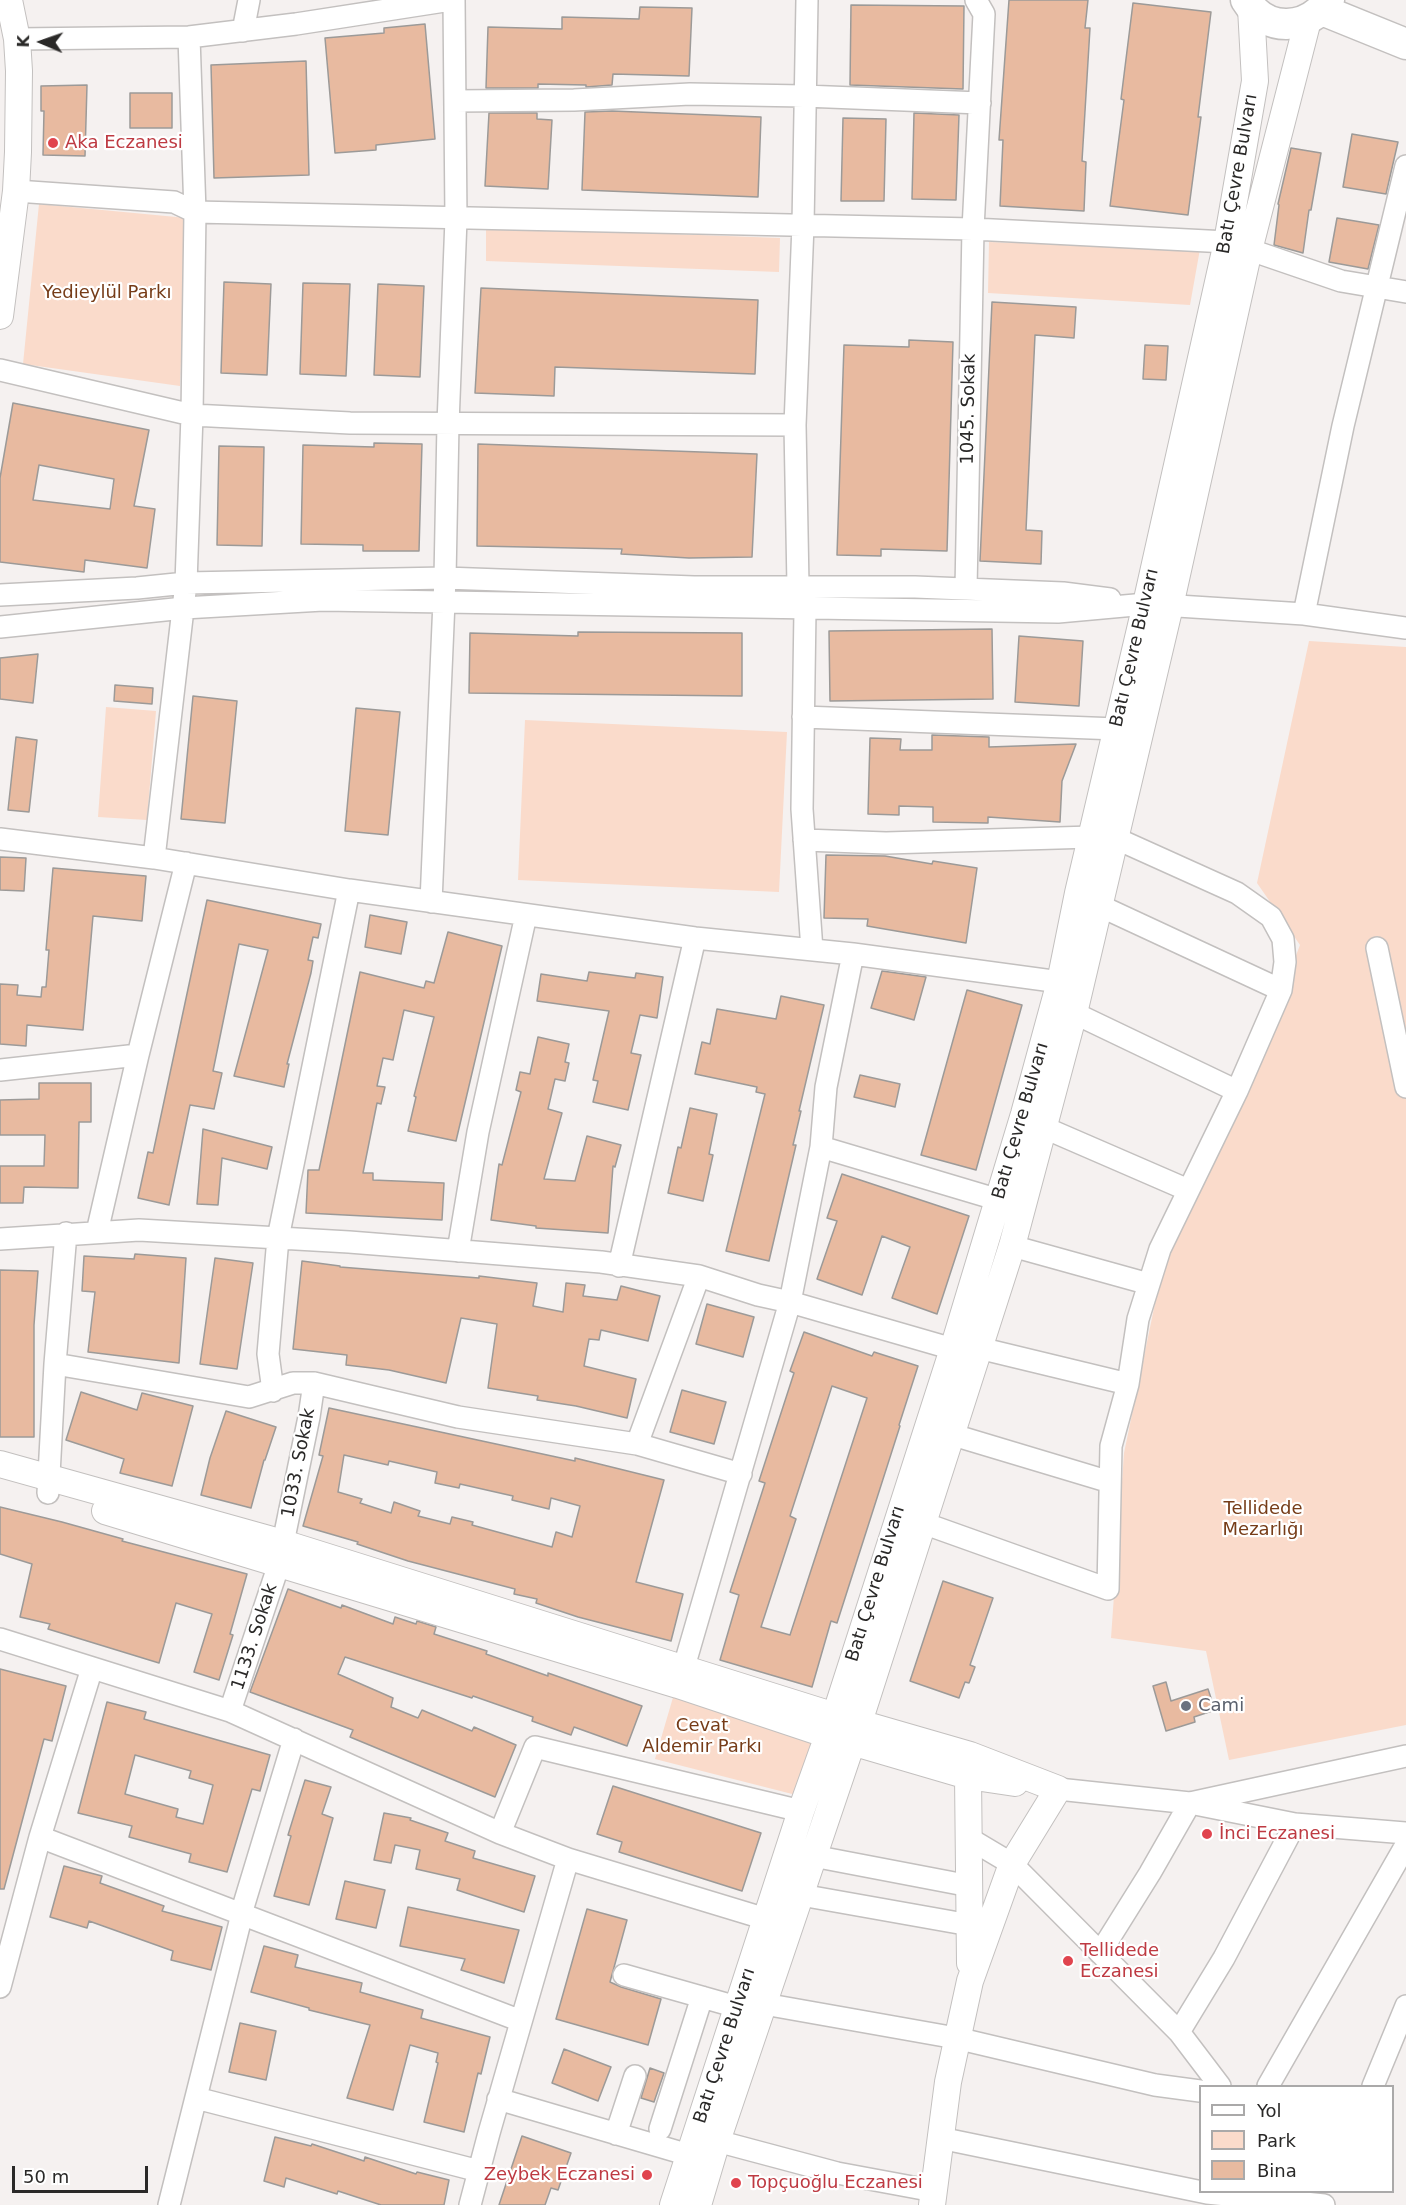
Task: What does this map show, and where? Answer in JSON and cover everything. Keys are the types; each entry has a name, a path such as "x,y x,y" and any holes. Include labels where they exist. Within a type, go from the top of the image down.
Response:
{"highway":[{"path":"1248,4 1263,18 1278,24 1293,24 1320,10 1406,44"}],"main road":[{"path":"0,316 16,191 19,71 17,39 9,0"},
{"name":"Batı Çevre Bulvarı","path":"1238,246 1255,81 1248,4"},
{"name":"Batı Çevre Bulvarı","path":"698,2205 717,2141 813,1856 894,1528 999,1200 1060,982 1078,893 1103,838 1158,605 1238,246 1320,10"},
{"name":"Batı Çevre Bulvarı","path":"673,2205 801,1811 843,1729 923,1523 1012,1246 1045,1128 1098,905 1103,838 1117,729 1158,605"},
{"path":"0,1464 49,1485 281,1553 843,1729 1058,1789 1012,1864 970,1981 956,2038 933,2198"},
{"path":"0,1482 49,1485"},
{"path":"969,1766 970,1981"}],"street":[{"path":"243,30 249,0"},
{"path":"17,39 189,37 296,24 453,0 456,219 445,578 430,902"},
{"path":"807,0 803,225 795,425 798,586 805,610 802,809 812,950"},
{"name":"1045. Sokak","path":"966,589 973,229 984,14 976,0"},
{"path":"154,858 186,583 192,415 195,212 189,37"},
{"path":"455,101 574,100 690,94 980,103"},
{"path":"1304,614 1343,426 1406,166"},
{"path":"16,191 174,202 195,212 973,229 1238,246 1341,280 1406,292"},
{"path":"0,370 192,415 350,423 795,425"},
{"path":"0,595 186,583 445,578 694,587 966,589 1063,593 1158,605 1304,614 1406,628"},
{"path":"0,627 184,608 323,600 805,610 1058,612 1158,605"},
{"path":"803,717 1117,729"},
{"path":"804,840 886,843 1103,838 1237,893 1271,917 1283,939 1285,962 1281,990 1237,1091 1160,1249 1138,1319 1128,1384 1111,1446 1108,1589 923,1523"},
{"path":"0,839 154,858 430,902 695,938 853,954 1060,982 1074,1013 1237,1091"},
{"path":"97,1232 186,863"},
{"path":"273,1390 267,1354 278,1238 350,890"},
{"path":"1098,905 1281,990"},
{"path":"458,1251 478,1132 526,915"},
{"path":"619,1266 695,938"},
{"path":"1377,948 1406,1087"},
{"path":"680,1677 790,1302 821,1148 826,1087 853,954"},
{"path":"0,1070 138,1055"},
{"path":"1045,1128 1188,1190"},
{"path":"821,1148 999,1200"},
{"path":"0,1239 139,1230 601,1262 699,1276 758,1295 953,1349 979,1348 1128,1384"},
{"path":"49,1485 66,1233"},
{"path":"1012,1246 1149,1284"},
{"path":"637,1444 699,1276"},
{"path":"56,1364 249,1397 293,1383 314,1383 458,1417 637,1444 741,1474"},
{"name":"1033. Sokak","path":"281,1553 314,1383"},
{"path":"950,1434 1110,1482"},
{"name":"1133. Sokak","path":"230,1711 281,1553"},
{"path":"0,1639 230,1711 500,1833 568,1859 766,1919"},
{"path":"0,1987 40,1837 92,1668"},
{"path":"169,2205 241,1914 294,1739"},
{"path":"500,1833 535,1747 801,1811"},
{"path":"1100,1953 1150,1874 1190,1803 1406,1756"},
{"path":"1058,1789 1190,1803 1295,1824 1406,1833"},
{"path":"1179,2032 1224,1958 1295,1824"},
{"path":"40,1837 521,2021"},
{"path":"970,1839 1012,1864 1179,2032 1219,2085"},
{"path":"1269,2085 1406,1845"},
{"path":"813,1856 970,1886"},
{"path":"471,2205 498,2099 568,1859"},
{"path":"801,1894 970,1925"},
{"path":"624,1975 737,2007"},
{"path":"660,2129 702,1997"},
{"path":"764,2004 956,2038 1155,2085 1199,2091"},
{"path":"1374,2085 1401,2031 1406,2007"},
{"path":"616,2134 635,2076"},
{"path":"196,2098 479,2171"},
{"path":"498,2099 689,2156 717,2141 933,2198"},
{"path":"940,2138 1199,2191"},
{"path":"1207,2193 1324,2205"},
{"path":"1319,2193 1332,2205"}],"green space":[{"name":"Yedieylül Parkı","path":"39,204 187,218 180,386 23,364"},
{"path":"486,227 780,238 779,272 486,261"},
{"path":"989,242 1200,249 1190,305 988,293"},
{"name":"Tellidede Mezarlığı","path":"1309,641 1406,647 1406,1725 1229,1760 1206,1651 1111,1638 1124,1453 1165,1255 1259,1053 1300,945 1257,883"},
{"path":"106,707 156,711 147,820 98,817"},
{"path":"525,720 787,732 779,892 518,880"},
{"name":"Cevat Aldemir Parkı","path":"674,1694 817,1731 800,1796 655,1759"}],"building":[{"path":"1009,0 1088,0 1085,28 1090,28 1082,161 1086,162 1084,211 1000,206 1003,140 999,140"},
{"path":"1133,3 1211,12 1198,117 1201,117 1188,215 1110,206 1124,100 1121,99"},
{"path":"851,5 964,6 963,89 850,85"},
{"path":"640,7 692,8 689,76 613,74 612,85 586,87 586,85 538,84 538,88 486,88 488,27 562,29 562,17 639,19"},
{"path":"425,24 435,139 376,145 376,150 335,153 325,38 384,33 384,28"},
{"path":"306,61 309,175 214,178 211,65"},
{"path":"87,85 85,156 43,155 44,111 41,111 41,86"},
{"path":"130,93 172,93 172,128 130,128"},
{"path":"585,112 761,117 758,197 582,190"},
{"path":"489,113 537,113 537,119 552,120 548,189 485,186"},
{"path":"914,113 959,115 956,200 912,199"},
{"path":"843,118 886,119 884,201 841,201"},
{"path":"1352,134 1398,142 1386,194 1343,187"},
{"path":"1291,148 1321,153 1303,253 1274,245 1278,204"},
{"path":"1337,218 1379,225 1368,269 1329,262"},
{"path":"224,282 271,284 267,375 221,373"},
{"path":"303,283 350,284 346,376 300,374"},
{"path":"378,284 424,286 420,377 374,375"},
{"path":"481,288 758,300 755,374 555,367 554,396 475,393"},
{"path":"992,302 1076,307 1074,338 1035,335 1026,530 1042,531 1041,564 980,561"},
{"path":"909,340 953,342 947,551 881,549 881,556 837,555 844,345 909,347"},
{"path":"1145,345 1168,346 1166,380 1143,379"},
{"path":"13,403 149,430 134,506 155,509 147,568 85,560 84,572 0,562 0,478","holes":["39,465 114,479 110,509 33,500"]},
{"path":"374,443 422,444 419,551 363,551 363,545 301,544 303,445 374,447"},
{"path":"478,444 757,454 752,557 689,558 621,554 622,549 477,546"},
{"path":"219,446 264,447 262,546 217,545"},
{"path":"992,629 993,699 830,701 829,631"},
{"path":"578,632 742,633 742,696 469,693 470,633 578,636"},
{"path":"1019,636 1083,641 1079,706 1015,702"},
{"path":"38,654 33,703 0,699 0,658"},
{"path":"115,685 153,688 152,704 114,701"},
{"path":"193,696 237,701 225,823 181,819"},
{"path":"356,708 400,712 388,835 345,831"},
{"path":"932,735 989,737 989,747 1076,744 1062,781 1060,822 988,817 988,823 933,822 933,807 899,806 899,815 868,814 870,738 901,739 900,750 932,750"},
{"path":"16,737 37,740 29,812 8,810"},
{"path":"826,855 885,856 932,864 933,861 977,868 966,943 867,926 868,919 824,918"},
{"path":"0,857 26,858 24,891 0,890"},
{"path":"53,868 146,876 142,921 93,916 83,1030 27,1025 26,1046 0,1044 0,984 18,985 17,995 41,997 42,987 46,987 49,950 46,950"},
{"path":"207,900 321,924 318,938 313,937 308,960 313,961 311,973 287,1064 289,1064 284,1087 234,1076 268,950 239,944 213,1071 222,1073 214,1109 190,1105 169,1205 138,1198 148,1152 153,1153"},
{"path":"370,915 407,922 401,954 365,947"},
{"path":"448,932 502,946 456,1141 408,1131 416,1097 414,1096 434,1017 404,1010 393,1060 383,1058 377,1086 385,1087 381,1104 377,1103 363,1173 373,1173 373,1180 444,1183 442,1220 306,1213 308,1170 319,1170 360,972 424,988 426,981 434,983"},
{"path":"882,971 926,977 914,1020 871,1008"},
{"path":"589,972 635,978 636,973 663,977 657,1018 640,1015 631,1053 641,1055 628,1110 593,1102 598,1081 593,1080 609,1011 537,1001 541,974 587,981"},
{"path":"967,990 1022,1005 976,1170 921,1155"},
{"path":"781,996 824,1005 799,1111 801,1111 793,1145 796,1145 769,1261 726,1251 765,1094 756,1092 757,1087 695,1074 702,1042 710,1044 717,1009 776,1019"},
{"path":"538,1037 569,1044 565,1062 569,1063 565,1081 555,1079 548,1109 562,1113 544,1179 575,1181 587,1136 621,1145 615,1167 613,1166 608,1233 536,1228 536,1226 491,1220 499,1164 502,1165 521,1092 516,1090 520,1072 530,1074"},
{"path":"860,1075 900,1084 895,1107 854,1097"},
{"path":"39,1083 91,1083 91,1122 79,1122 78,1188 24,1187 23,1203 0,1203 0,1166 44,1166 45,1135 0,1135 0,1100 39,1099"},
{"path":"690,1108 717,1114 709,1154 713,1155 703,1201 668,1193 678,1147 681,1148"},
{"path":"203,1129 272,1147 267,1169 222,1158 218,1205 197,1204"},
{"path":"842,1174 969,1216 937,1314 892,1298 910,1247 882,1236 862,1295 817,1279 837,1221 827,1218"},
{"path":"135,1254 186,1258 179,1363 88,1352 95,1292 82,1291 84,1256 134,1259"},
{"path":"215,1258 253,1263 237,1369 200,1364"},
{"path":"302,1261 340,1267 479,1278 479,1276 537,1283 533,1306 563,1312 566,1283 585,1285 583,1296 617,1300 621,1286 660,1296 648,1341 601,1330 599,1340 589,1339 584,1366 636,1379 627,1418 537,1400 538,1396 488,1388 497,1324 461,1318 446,1383 389,1370 346,1365 347,1355 293,1349"},
{"path":"0,1270 38,1271 34,1325 34,1437 0,1437"},
{"path":"707,1304 754,1317 743,1357 696,1344"},
{"path":"804,1332 872,1356 874,1352 918,1366 837,1623 831,1621 812,1687 720,1660 739,1595 730,1592 765,1483 759,1481 794,1373 790,1371","holes":["832,1386 867,1398 790,1635 761,1627 796,1519 790,1516"]},
{"path":"682,1390 726,1402 714,1444 670,1432"},
{"path":"81,1392 137,1410 142,1393 193,1406 172,1486 120,1473 124,1459 66,1440"},
{"path":"329,1408 575,1461 575,1458 664,1480 636,1582 683,1594 671,1641 578,1617 536,1603 537,1599 514,1594 515,1589 408,1561 357,1544 358,1542 303,1526 323,1456 319,1455","holes":["344,1455 388,1465 389,1461 437,1472 435,1483 459,1488 460,1484 513,1496 512,1500 549,1509 551,1498 580,1506 572,1537 556,1532 552,1547 472,1525 473,1522 452,1517 450,1524 418,1516 420,1511 394,1502 391,1513 360,1503 362,1499 338,1492"]},
{"path":"226,1411 276,1427 251,1508 201,1495 210,1458"},
{"path":"0,1507 247,1574 230,1634 233,1635 219,1680 194,1672 212,1614 176,1603 159,1663 48,1629 50,1624 20,1617 32,1564 0,1554"},
{"path":"943,1581 993,1598 970,1665 975,1667 969,1683 965,1682 959,1698 910,1681"},
{"path":"288,1589 341,1608 342,1605 393,1624 395,1617 416,1624 417,1621 436,1627 434,1634 487,1651 486,1654 642,1706 627,1746 574,1727 571,1735 532,1721 533,1717 473,1696 472,1698 345,1657 338,1674 393,1698 391,1707 418,1718 422,1710 472,1731 474,1727 516,1745 495,1797 350,1737 353,1730 250,1692"},
{"path":"0,1669 66,1686 52,1741 44,1739 4,1889 0,1889"},
{"name":"Cami","path":"1166,1682 1171,1701 1208,1689 1215,1710 1194,1717 1195,1722 1166,1731 1153,1686"},
{"path":"107,1702 146,1712 144,1719 270,1755 260,1791 252,1789 227,1872 189,1862 191,1854 129,1837 132,1826 78,1813","holes":["135,1755 191,1771 189,1778 213,1785 203,1824 176,1817 178,1809 125,1794"]},
{"path":"305,1780 331,1787 322,1814 333,1818 309,1905 274,1896 291,1836 288,1835"},
{"path":"613,1786 761,1833 742,1891 619,1852 622,1842 597,1834"},
{"path":"384,1813 411,1818 410,1820 448,1833 445,1841 475,1851 473,1858 535,1876 524,1912 457,1890 460,1879 416,1869 420,1850 395,1845 391,1863 374,1860"},
{"path":"64,1866 102,1876 100,1883 164,1906 162,1911 222,1927 211,1970 171,1960 173,1951 89,1921 87,1928 50,1917"},
{"path":"345,1881 385,1890 376,1928 336,1919"},
{"path":"408,1907 519,1930 504,1983 461,1970 465,1959 400,1946"},
{"path":"587,1909 627,1920 610,1982 661,1999 648,2045 556,2019"},
{"path":"264,1946 298,1955 295,1967 362,1983 360,1992 423,2010 421,2018 490,2037 481,2074 478,2073 464,2132 424,2122 438,2063 436,2062 438,2053 410,2045 393,2110 347,2098 370,2025 309,2010 309,2008 251,1992"},
{"path":"240,2023 276,2031 266,2080 229,2072"},
{"path":"564,2049 611,2067 598,2101 552,2083"},
{"path":"650,2068 664,2073 654,2102 641,2098"},
{"path":"522,2136 571,2153 558,2190 551,2188 545,2205 499,2205"},
{"path":"275,2137 311,2146 312,2144 364,2161 365,2157 416,2174 417,2172 449,2180 444,2205 381,2205 286,2178 284,2187 264,2181"}],"place":[{"name":"Aka Eczanesi","path":"53,143"},
{"name":"Cami","path":"1186,1706"},
{"name":"İnci Eczanesi","path":"1207,1834"},
{"name":"Tellidede Eczanesi","path":"1068,1961"},
{"name":"Zeybek Eczanesi","path":"647,2175"},
{"name":"Topçuoğlu Eczanesi","path":"736,2183"}]}
